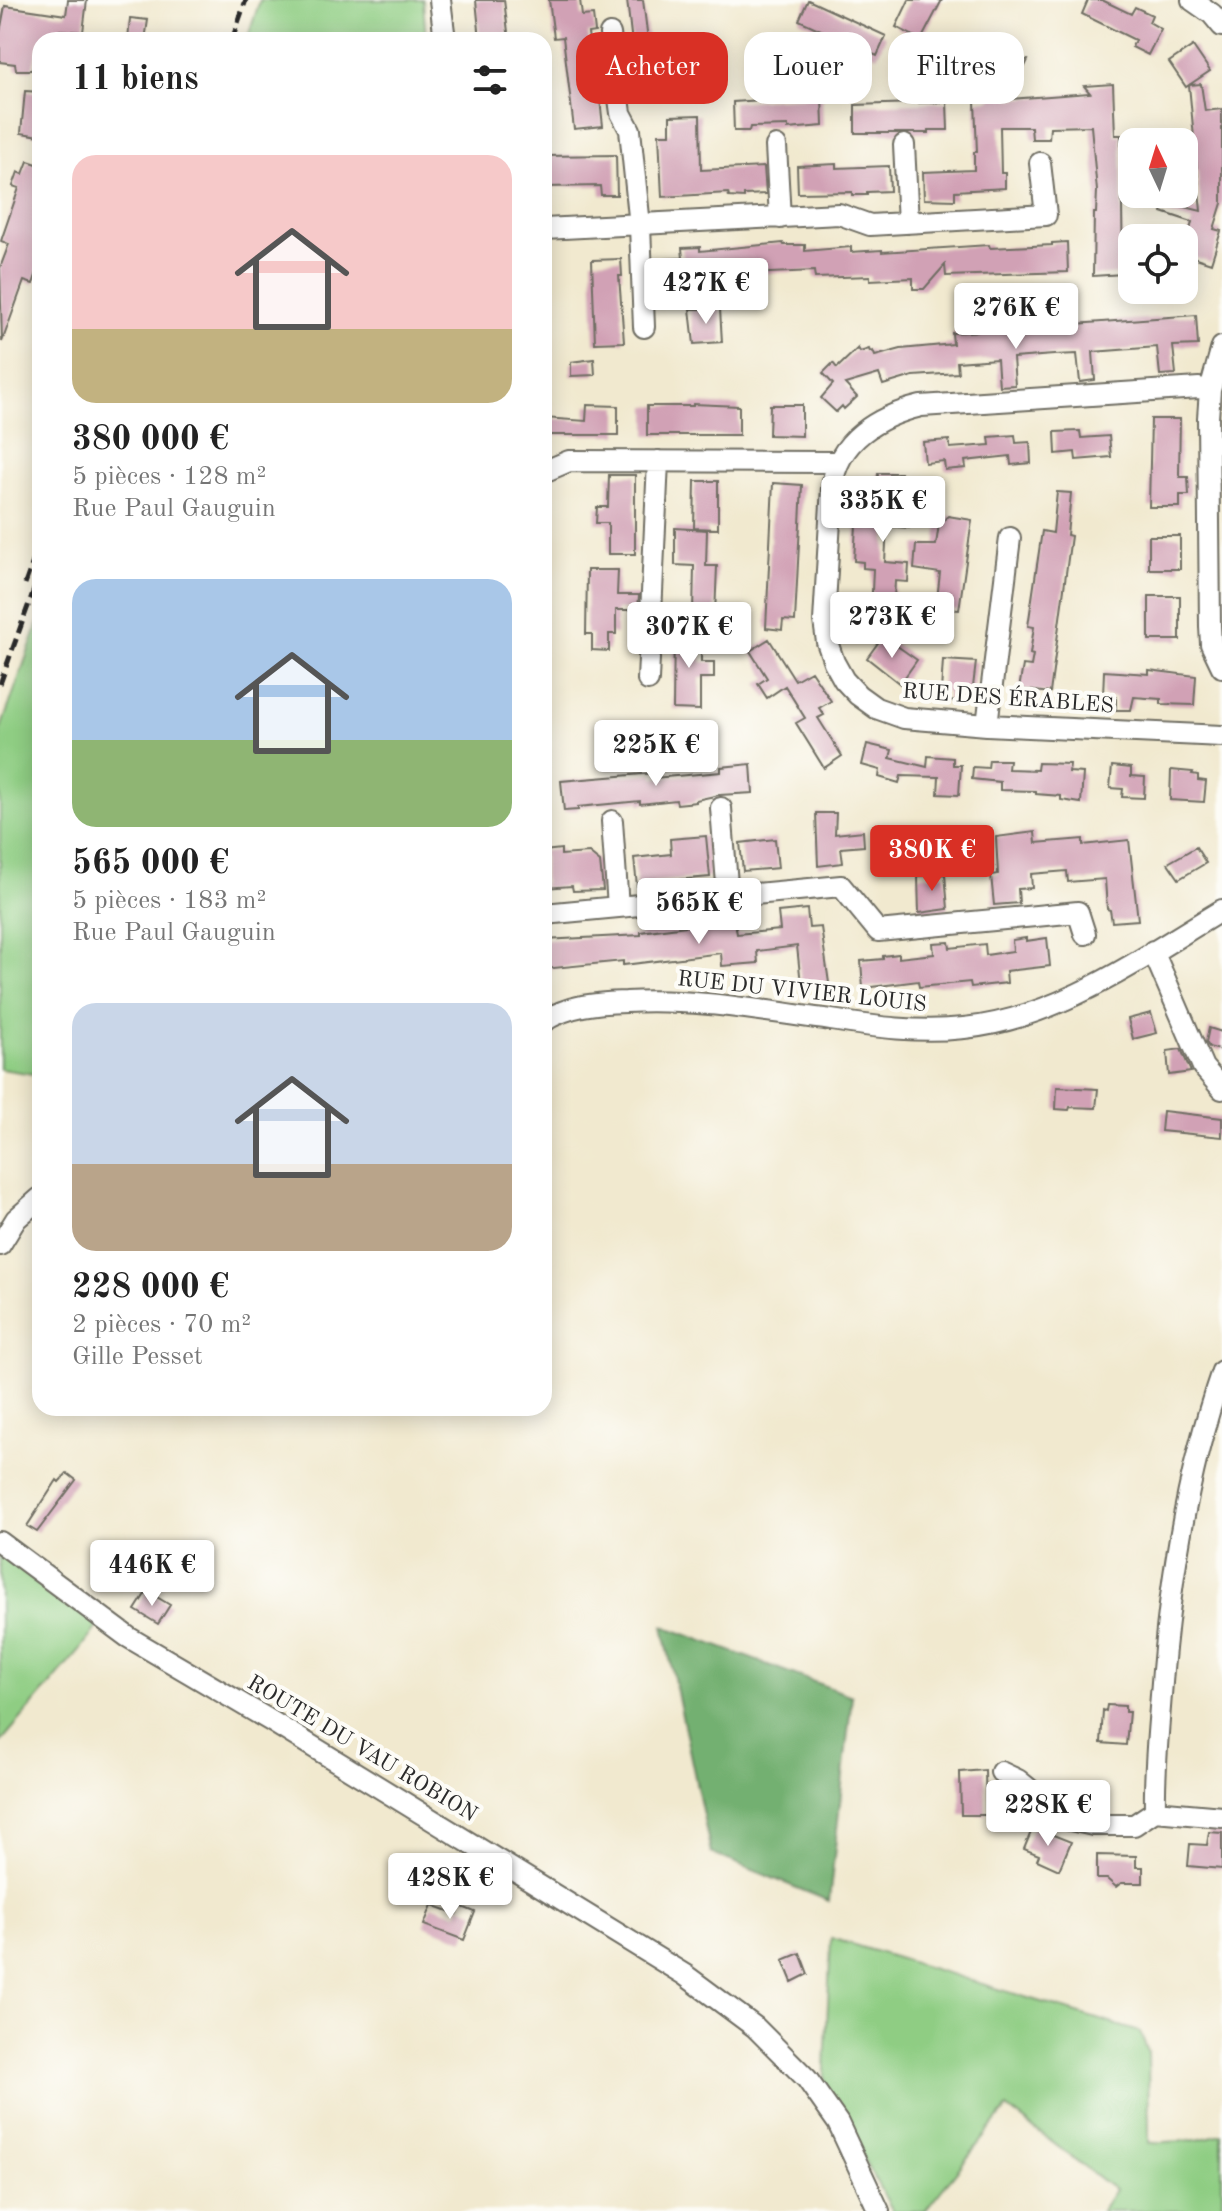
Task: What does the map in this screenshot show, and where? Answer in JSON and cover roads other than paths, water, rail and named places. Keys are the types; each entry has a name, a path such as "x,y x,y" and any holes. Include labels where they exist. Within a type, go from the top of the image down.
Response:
{"street":[{"path":"440,0 444,32"},
{"path":"1192,0 1212,14 1222,26"},
{"path":"620,104 630,130 640,226 644,327"},
{"path":"904,145 908,223"},
{"path":"776,146 780,218"},
{"path":"552,229 839,214 870,225 1046,215 1040,163"},
{"path":"1222,347 1210,390 1210,626 1211,644 1222,667"},
{"path":"552,468 569,461 838,462 870,425 891,414 921,406 1199,388 1210,390"},
{"path":"648,680 658,461"},
{"name":"RUE DES ÉRABLES","path":"838,462 832,487 824,621 829,651 838,670 866,702 897,717 987,725 1222,736"},
{"path":"987,725 1010,538"},
{"path":"721,808 728,897"},
{"path":"612,821 618,907"},
{"path":"552,913 841,886 878,931 1078,912 1085,934"},
{"name":"RUE DU VIVIER LOUIS","path":"552,1016 583,1005 646,1001 727,1006 894,1029 961,1029 1007,1021 1043,1008 1153,951 1222,910"},
{"path":"1153,951 1203,1067 1217,1087 1222,1089"},
{"path":"0,1245 16,1219 32,1205"},
{"path":"1155,1811 1154,1783 1166,1628 1184,1520 1209,1409 1222,1371"},
{"name":"ROUTE DU VAU ROBION","path":"0,1542 128,1637 685,1975 755,2027 807,2079 838,2123 879,2211"},
{"path":"1001,1772 1018,1780 1066,1819 1093,1825 1134,1825 1155,1811 1222,1817"}],"railway":[{"path":"235,32 246,0"},
{"path":"25,584 32,564"},
{"path":"0,684 32,595"}]}
